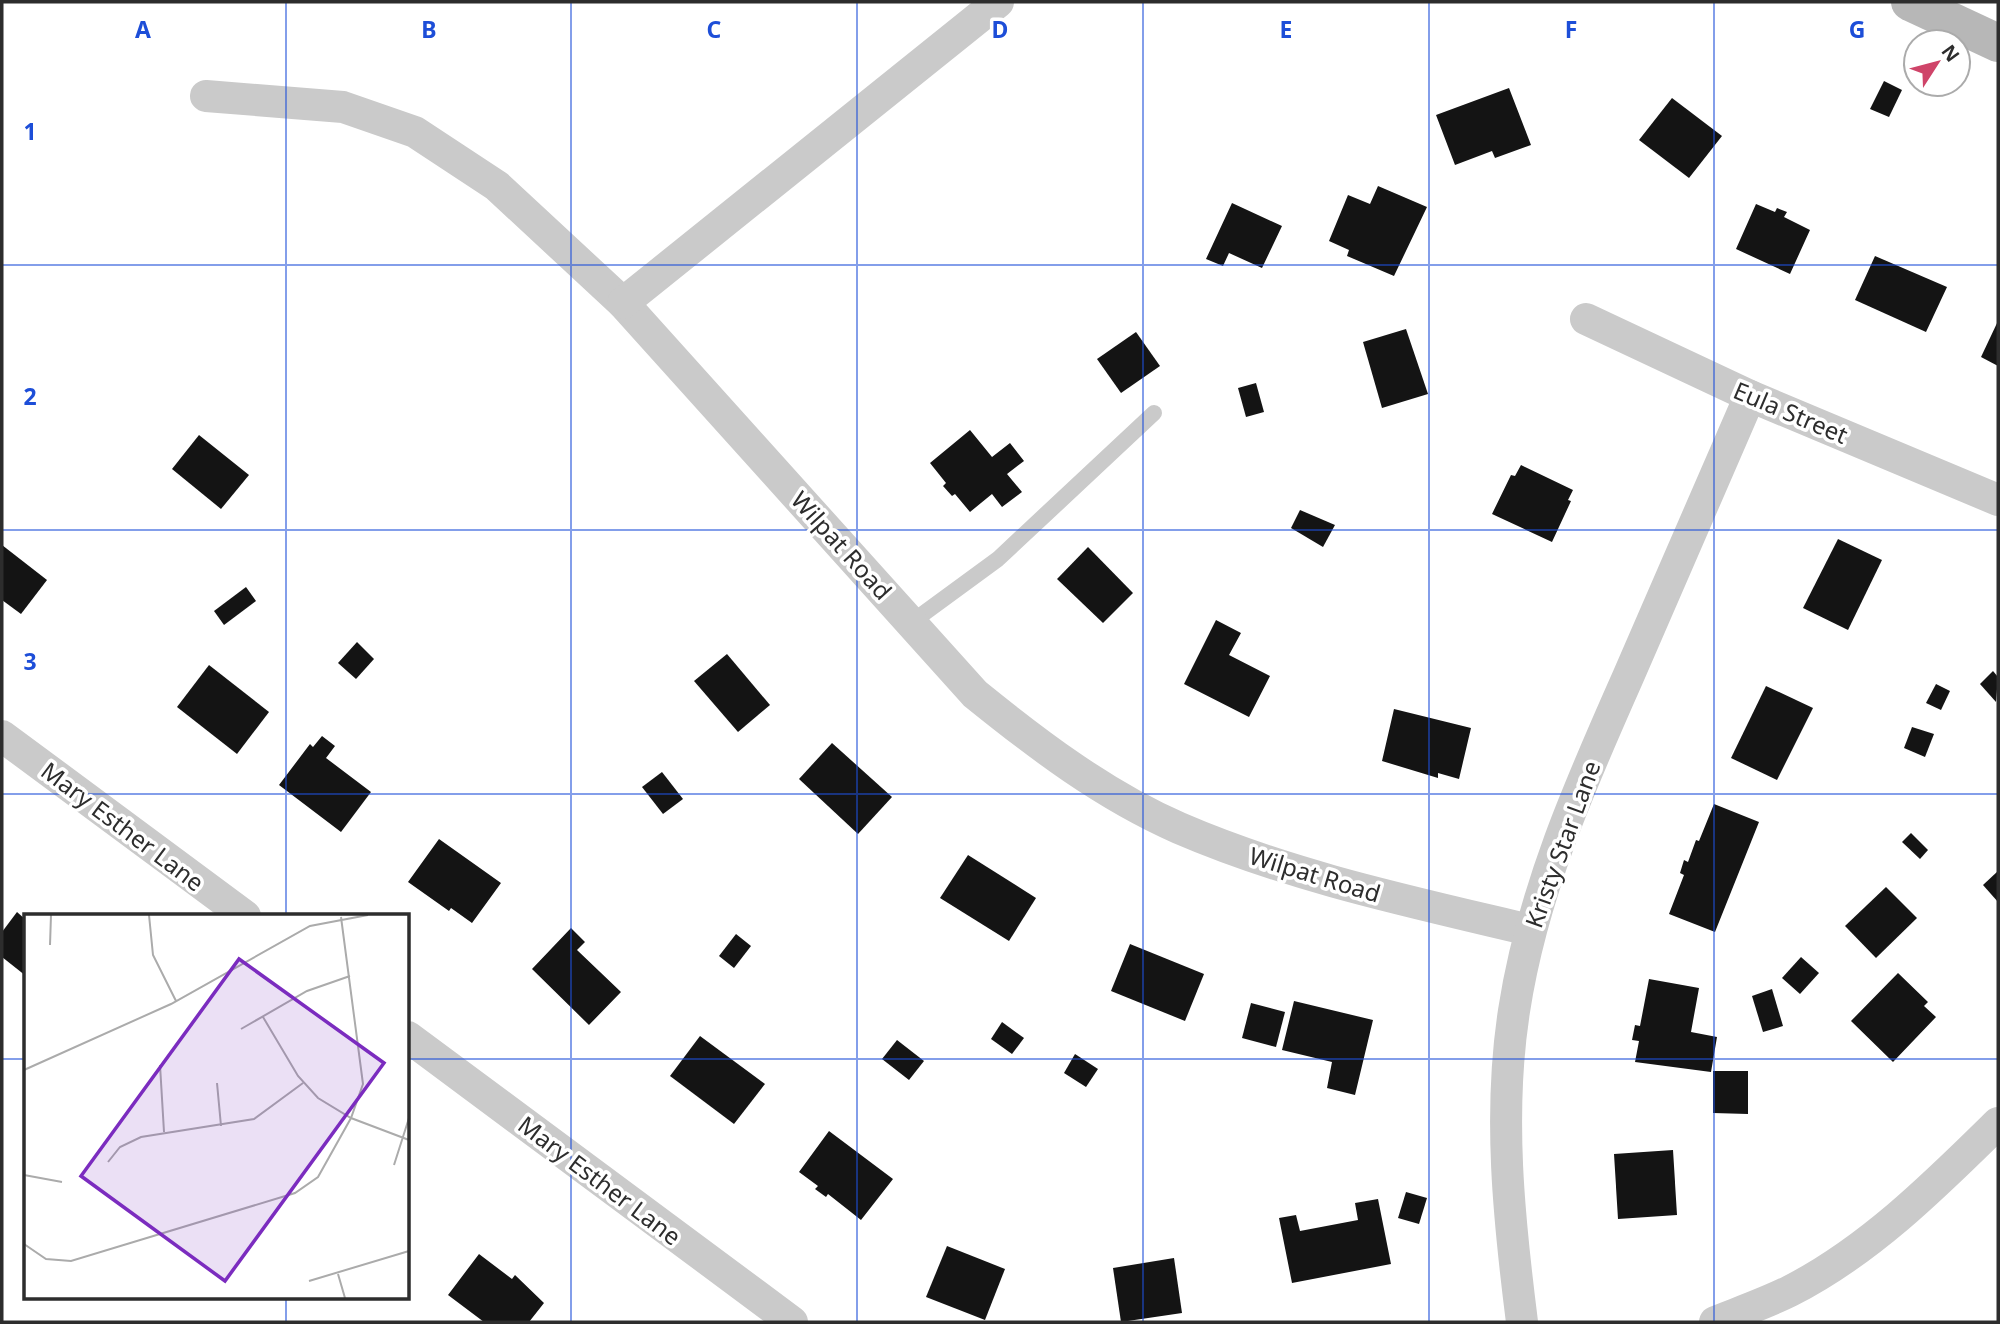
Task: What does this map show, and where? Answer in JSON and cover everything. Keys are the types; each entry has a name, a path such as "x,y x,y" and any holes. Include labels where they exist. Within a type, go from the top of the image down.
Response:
{"main road":[{"path":"1910,2 1998,43"}],"street":[{"path":"623,303 998,2"},
{"name":"Wilpat Road","path":"206,96 343,107 415,132 497,186 623,303 975,694 1029,737 1101,786 1177,827 1238,851 1387,896 1530,930"},
{"name":"Eula Street","path":"1586,319 1750,396 1998,500"},
{"name":"Kristy Star Lane","path":"1522,1322 1512,1247 1506,1117 1514,1012 1530,930 1549,866 1598,745 1750,396"},
{"name":"Mary Esther Lane","path":"2,736 242,914"},
{"name":"Mary Esther Lane","path":"410,1038 792,1322"},
{"path":"1715,1322 1791,1291 1866,1242 1936,1184 1998,1123"}],"lane":[{"path":"912,622 998,559 1154,413"}],"building":[{"path":"1884,81 1902,90 1889,117 1870,109"},
{"path":"1509,88 1531,145 1495,158 1492,151 1455,165 1436,115"},
{"path":"1672,98 1722,136 1689,178 1639,140"},
{"path":"1378,186 1427,207 1394,276 1347,256 1349,250 1329,241 1348,195 1370,204"},
{"path":"1232,203 1282,226 1262,268 1229,253 1223,266 1206,259"},
{"path":"1756,204 1775,212 1777,208 1787,212 1784,217 1810,230 1790,274 1736,249"},
{"path":"1875,256 1947,287 1926,332 1855,300"},
{"path":"1998,321 1998,366 1981,357"},
{"path":"1406,329 1428,394 1382,408 1363,342"},
{"path":"1136,332 1160,366 1121,393 1097,359"},
{"path":"1256,383 1264,412 1246,417 1238,388"},
{"path":"970,430 992,457 1010,443 1024,461 1007,474 1022,492 1002,507 992,494 970,512 955,494 952,496 943,486 946,483 930,463"},
{"path":"199,435 249,475 221,509 172,469"},
{"path":"1521,465 1573,490 1568,500 1571,501 1552,542 1492,514 1511,475 1515,476"},
{"path":"1300,510 1335,525 1323,547 1291,528"},
{"path":"1838,539 1882,560 1848,630 1803,608"},
{"path":"2,545 47,580 21,614 2,600"},
{"path":"1088,547 1133,593 1103,623 1057,579"},
{"path":"246,587 256,601 224,625 214,611"},
{"path":"1216,620 1241,633 1229,655 1270,676 1249,717 1184,684"},
{"path":"357,642 374,659 356,679 338,663"},
{"path":"727,654 770,705 738,732 694,681"},
{"path":"209,665 269,712 237,754 177,707"},
{"path":"1993,671 1998,677 1996,702 1980,684"},
{"path":"1936,684 1950,691 1941,710 1926,703"},
{"path":"1766,686 1813,708 1777,780 1731,758"},
{"path":"1394,709 1471,728 1459,779 1438,773 1438,778 1382,761"},
{"path":"1912,727 1934,734 1925,757 1904,748"},
{"path":"322,736 335,746 326,758 371,792 341,832 279,785 310,744 313,747"},
{"path":"832,743 892,797 858,834 799,779"},
{"path":"662,772 683,799 663,814 642,787"},
{"path":"1714,804 1759,822 1715,932 1669,914 1684,875 1680,873 1684,860 1688,862"},
{"path":"1911,833 1928,850 1920,859 1902,842"},
{"path":"439,839 501,883 472,923 451,908 449,911 408,882"},
{"path":"968,855 1036,898 1009,941 940,898"},
{"path":"1998,871 1998,902 1983,885"},
{"path":"1886,887 1917,918 1876,958 1845,926"},
{"path":"17,912 24,918 24,974 2,957 2,932"},
{"path":"571,928 585,942 577,950 621,992 589,1025 532,969"},
{"path":"736,934 751,946 734,968 719,956"},
{"path":"1130,944 1204,974 1185,1021 1111,991"},
{"path":"1801,957 1819,973 1800,994 1782,978"},
{"path":"1898,973 1928,1002 1924,1006 1936,1017 1893,1062 1851,1021"},
{"path":"1649,979 1699,988 1691,1032 1717,1037 1711,1072 1635,1062 1639,1041 1632,1040 1635,1025 1640,1026"},
{"path":"1772,989 1783,1026 1763,1032 1752,996"},
{"path":"1294,1001 1373,1020 1355,1095 1327,1088 1332,1062 1282,1050"},
{"path":"1251,1003 1285,1012 1276,1047 1242,1038"},
{"path":"1002,1022 1024,1038 1012,1054 991,1039"},
{"path":"700,1036 765,1084 734,1124 670,1076"},
{"path":"897,1040 924,1061 909,1080 882,1059"},
{"path":"1075,1054 1098,1069 1086,1087 1064,1073"},
{"path":"1713,1071 1748,1071 1748,1114 1713,1113"},
{"path":"829,1131 893,1179 861,1220 828,1194 826,1197 815,1189 818,1186 799,1172"},
{"path":"1673,1150 1677,1215 1618,1219 1614,1154"},
{"path":"1406,1192 1427,1198 1419,1224 1398,1218"},
{"path":"1378,1199 1391,1264 1292,1283 1279,1218 1296,1215 1300,1231 1358,1220 1355,1203"},
{"path":"947,1246 1005,1269 985,1320 926,1297"},
{"path":"479,1254 512,1279 515,1275 544,1303 529,1322 484,1322 448,1295"},
{"path":"1174,1258 1182,1313 1121,1322 1113,1268"}]}
